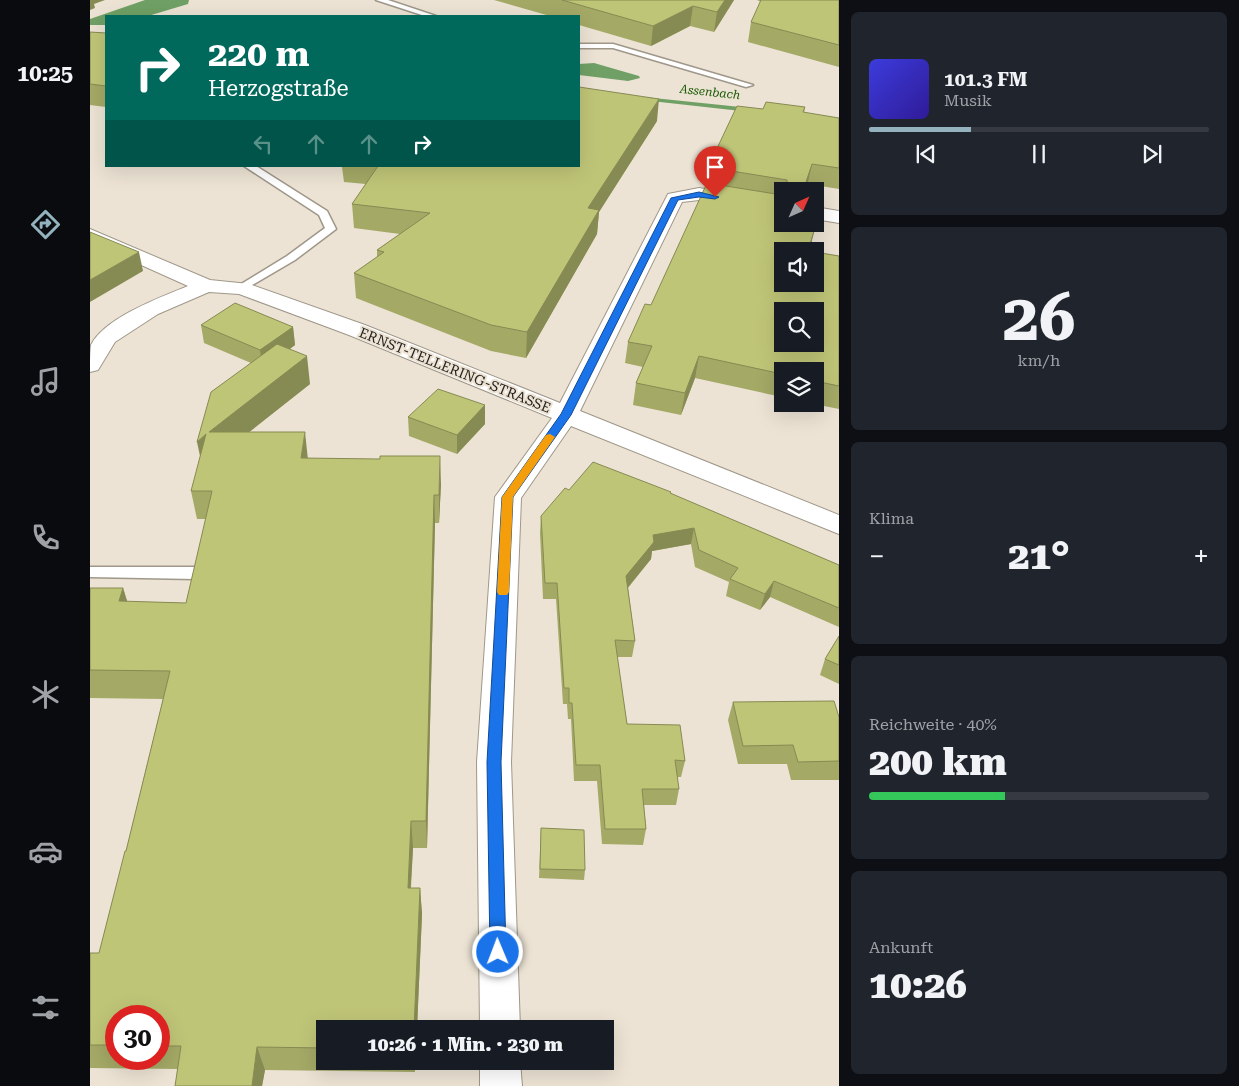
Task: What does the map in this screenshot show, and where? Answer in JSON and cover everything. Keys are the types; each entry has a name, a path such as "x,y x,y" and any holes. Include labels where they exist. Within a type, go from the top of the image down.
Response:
{"street":[{"path":"500,1020 494,762 508,497 566,415 675,198 699,194 774,207"},
{"path":"824,214 839,217"},
{"name":"ERNST-TELLERING-STRASSE","path":"90,235 206,286 242,288 357,330 839,525"},
{"name":"ERNST-TELLERING-STRASSE","path":"90,365 107,338 150,310 206,286"},
{"path":"500,1070 501,1086"}],"lane":[{"path":"380,0 429,15"},
{"path":"580,46 613,46 749,85"},
{"path":"242,288 291,258 331,229 323,213 251,167"},
{"path":"90,572 195,573"}],"shaded area":[{"path":"145,0 189,0 188,4 151,15 105,15 105,25 90,25 90,19"},
{"path":"594,63 639,76 640,78 628,81 580,75 580,64"}],"building":[{"path":"562,0 725,0 717,12 693,6 653,26"},
{"path":"761,0 839,0 839,45 751,22"},
{"path":"90,32 105,33 105,86 90,84"},
{"path":"580,87 659,99 588,208 599,210 527,332 491,325 354,273 384,252 377,250 430,213 352,204 377,167 580,167"},
{"path":"766,102 805,107 803,112 839,118 839,168 812,164 806,182 787,182 787,180 713,168 717,159 712,159 737,106 763,109"},
{"path":"707,183 774,194 774,232 814,232 811,242 774,242 774,292 824,292 824,254 839,256 839,386 824,383 824,362 774,362 774,372 699,356 685,393 636,383 652,346 628,342 645,304 651,305"},
{"path":"90,232 139,252 90,280"},
{"path":"235,303 293,327 260,350 201,325"},
{"path":"277,344 307,356 209,432 305,432 301,458 380,459 380,456 440,456 439,495 434,495 426,821 411,821 408,888 420,888 414,1020 316,1020 316,1048 257,1047 252,1086 175,1086 181,1046 170,1046 170,1005 105,1005 105,1045 90,1045 90,953 99,953 170,671 90,670 90,588 123,588 119,601 186,603 212,491 191,491 206,434 197,442 211,392"},
{"path":"438,389 485,405 457,435 408,417"},
{"path":"593,462 671,492 839,565 839,608 774,581 765,594 730,579 738,568 699,550 694,528 653,535 654,542 626,576 635,641 615,640 627,724 680,725 685,761 675,760 679,789 642,789 646,829 605,829 600,765 576,765 572,703 569,703 569,688 564,688 557,583 545,583 541,516 565,488 569,490"},
{"path":"839,636 839,665 825,659"},
{"path":"834,701 839,717 839,761 798,762 793,745 743,746 733,702"},
{"path":"541,828 584,830 585,870 540,869"}],"waterway":[{"name":"Assenbach","path":"644,99 750,110"}],"slow traffic":[{"path":"503,592 508,497 550,437"}],"route":[{"path":"498,952 494,762 508,497 566,415 675,198 699,194 715,197"}]}
